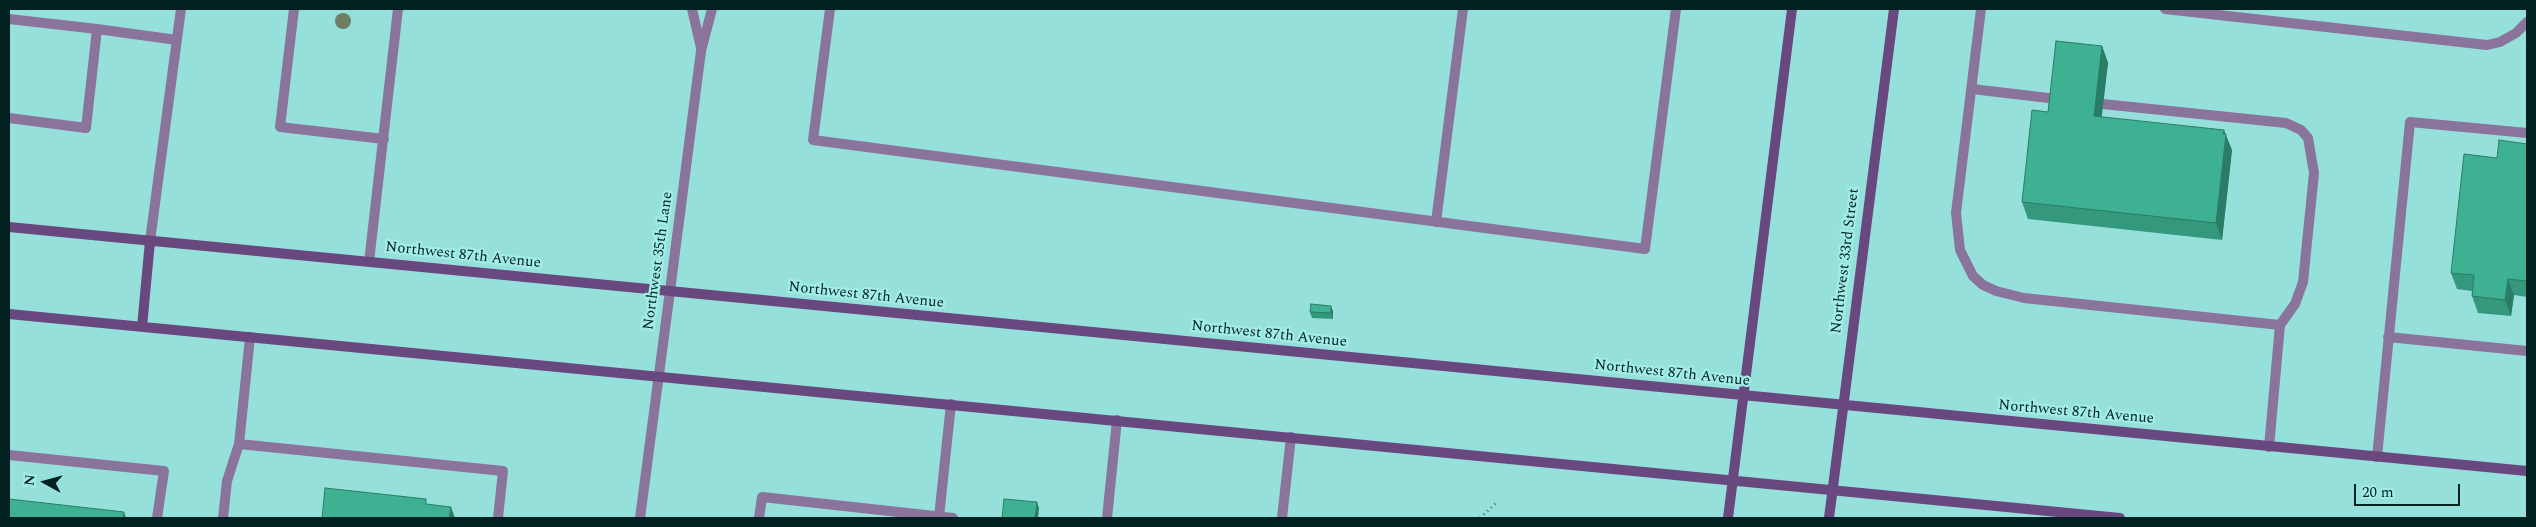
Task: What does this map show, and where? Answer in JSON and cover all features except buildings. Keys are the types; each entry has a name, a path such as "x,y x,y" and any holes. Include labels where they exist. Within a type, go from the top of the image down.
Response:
{"main road":[{"path":"1728,518 1792,9"},
{"name":"Northwest 33rd Street","path":"1829,518 1894,9"},
{"name":"Northwest 87th Avenue","path":"9,227 2527,471"},
{"path":"142,327 150,241"},
{"path":"9,314 1117,420 1832,492 2120,518"}],"street":[{"path":"150,241 181,9"},
{"path":"294,9 280,127 384,139"},
{"path":"369,262 398,9"},
{"path":"692,9 701,51"},
{"name":"Northwest 35th Lane","path":"640,518 701,51 712,9"},
{"path":"830,9 813,140 1645,249 1676,9"},
{"path":"1436,222 1463,9"},
{"path":"1981,9 1957,225 1960,250 1973,276 1983,285 2009,296 2280,325"},
{"path":"2165,9 2487,45 2500,42 2516,33 2527,22"},
{"path":"9,18 177,40"},
{"path":"9,118 86,128 97,29"},
{"path":"1972,89 2057,99"},
{"path":"2103,104 2286,124 2301,130 2308,138 2314,173 2303,282 2295,304 2280,325 2269,447"},
{"path":"2377,457 2410,122 2527,133"},
{"path":"223,518 227,481 239,444 250,337"},
{"path":"2388,337 2527,351"},
{"path":"938,517 951,404"},
{"path":"1107,518 1117,420"},
{"path":"1282,518 1290,437"},
{"path":"239,444 503,471 498,518"},
{"path":"9,455 164,471 157,518"},
{"path":"759,518 762,497 953,518"}],"path":[{"path":"1480,518 1497,502"}]}
